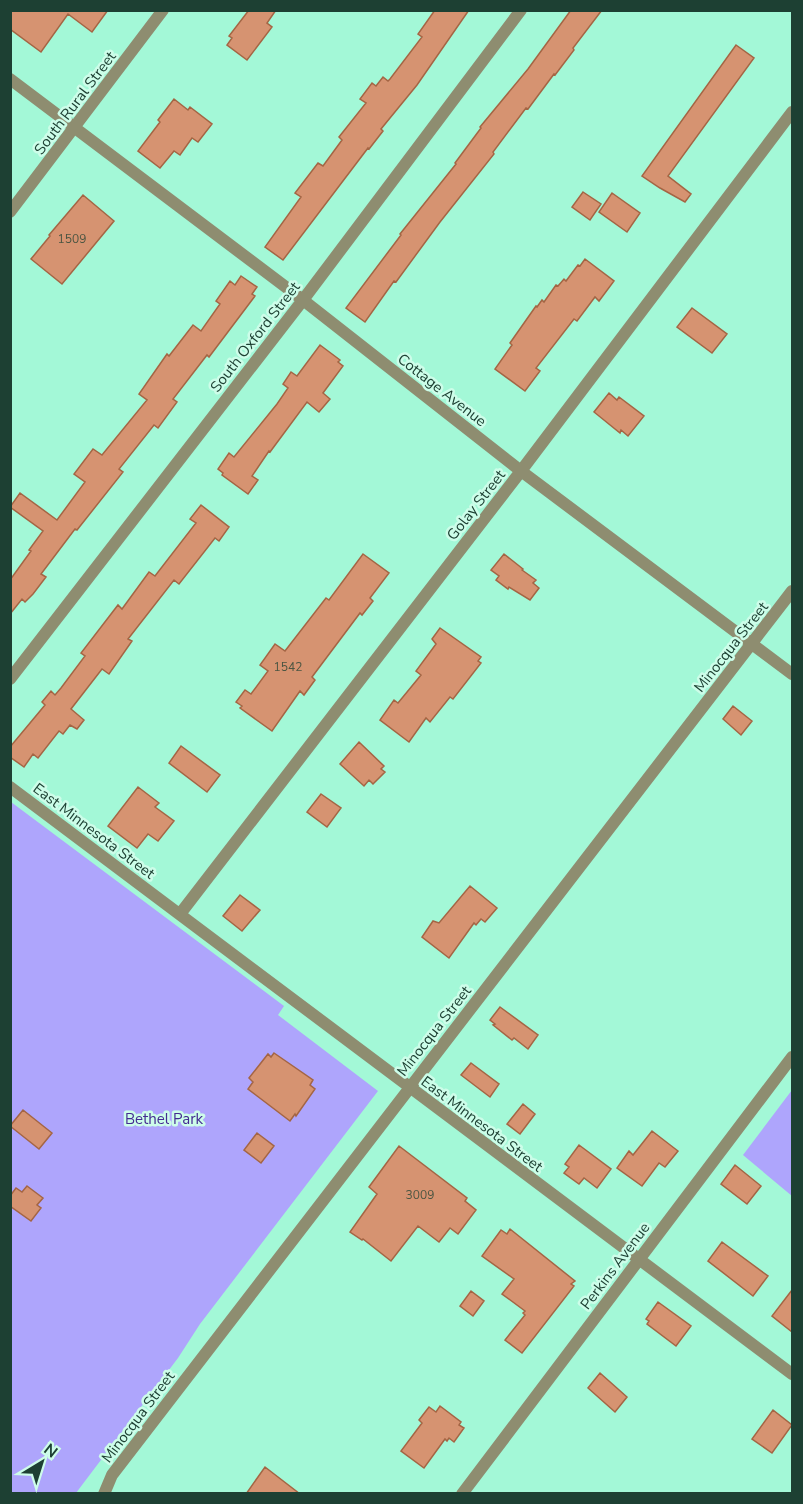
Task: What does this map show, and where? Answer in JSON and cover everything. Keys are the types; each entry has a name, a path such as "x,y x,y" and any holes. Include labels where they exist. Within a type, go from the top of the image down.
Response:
{"street":[{"name":"South Rural Street","path":"10,213 163,10"},
{"name":"South Oxford Street","path":"10,679 303,300 521,10"},
{"name":"Cottage Avenue","path":"10,79 303,300 521,471 792,674"},
{"name":"Golay Street","path":"180,914 521,471 792,112"},
{"name":"Minocqua Street","path":"104,1494 112,1475 792,591"},
{"name":"East Minnesota Street","path":"10,787 792,1374"},
{"name":"Perkins Avenue","path":"462,1494 792,1058"}],"green space":[{"name":"Bethel Park","path":"11,802 284,1006 278,1015 378,1091 200,1324 178,1358 76,1493 11,1493"},
{"path":"792,1090 792,1196 743,1155"}],"building":[{"path":"10,10 108,10 92,32 68,14 41,52 10,29"},
{"path":"249,10 276,10 267,23 272,27 247,60 227,45 232,38 229,36"},
{"path":"435,10 469,10 417,85 381,129 383,131 283,260 265,247 301,197 295,193 318,163 323,166 342,140 339,137 366,103 360,99 372,83 376,86 383,77 388,81 390,79 422,37 418,34"},
{"path":"571,10 602,10 573,48 574,50 528,109 526,108 493,152 494,154 396,282 394,281 365,322 346,308 400,234 456,164 480,127 528,69"},
{"path":"736,45 754,58 668,176 691,194 685,202 642,176"},
{"path":"174,99 188,110 190,107 212,124 198,142 192,138 180,155 174,151 160,168 138,151"},
{"path":"583,192 601,204 590,220 572,207"},
{"path":"612,193 640,213 627,232 599,212"},
{"path":"83,195 114,221 62,284 31,259"},
{"path":"585,259 614,281 599,301 595,297 577,321 574,319 536,368 540,371 525,391 495,369 536,306 542,300 544,302 556,285 558,286 564,279 566,281"},
{"path":"241,276 257,287 252,294 255,296 209,357 207,355 173,399 177,402 158,428 154,425 119,469 123,472 41,574 46,577 33,594 25,602 22,599 10,614 10,580 43,531 10,507 20,493 57,520 85,482 74,474 93,449 102,455 147,400 139,394 167,354 169,356 193,325 201,331 220,304 216,301 230,281 235,285"},
{"path":"692,308 727,334 712,353 677,327"},
{"path":"320,345 340,360 338,362 343,366 323,393 330,399 319,412 307,402 252,476 258,480 248,494 222,475 223,473 218,469 229,453 234,457 277,404 288,388 283,384 291,372 297,376"},
{"path":"609,393 617,400 619,397 644,416 628,436 621,430 620,433 594,412"},
{"path":"201,505 229,527 219,541 215,538 179,584 174,580 128,639 132,641 109,674 102,669 71,709 84,720 77,729 70,725 63,734 59,731 38,758 33,754 24,767 10,757 10,747 45,705 42,702 51,691 55,695 61,688 85,656 81,653 118,605 122,609 149,572 155,576 196,523 190,519"},
{"path":"363,554 389,573 370,598 373,601 362,615 360,613 312,677 315,680 304,695 300,691 272,731 240,708 242,706 236,702 245,690 251,694 268,671 260,665 275,644 285,651 326,598 329,600"},
{"path":"504,554 536,580 533,583 539,588 530,600 496,580 499,576 491,570"},
{"path":"440,628 481,657 478,661 481,663 453,699 450,697 430,722 426,718 409,742 380,720 394,700 398,703 421,675 416,671 436,644 432,639"},
{"path":"733,706 752,721 741,735 723,719"},
{"path":"359,742 384,766 381,769 385,772 373,784 369,780 364,786 340,764"},
{"path":"181,746 220,775 207,792 169,763"},
{"path":"138,787 159,803 155,807 174,821 158,841 148,834 137,848 108,826"},
{"path":"321,794 341,808 327,827 307,812"},
{"path":"470,886 497,908 485,922 481,919 476,925 474,923 449,958 422,937 433,921 439,923"},
{"path":"240,895 260,910 242,931 223,916"},
{"path":"500,1007 538,1035 528,1049 493,1025 495,1024 490,1020"},
{"path":"274,1053 313,1080 310,1085 315,1089 290,1121 248,1089 253,1082 249,1078 268,1054 271,1057"},
{"path":"471,1063 499,1084 490,1097 461,1075"},
{"path":"523,1104 535,1114 520,1134 507,1124"},
{"path":"23,1110 52,1133 39,1149 10,1126"},
{"path":"652,1131 678,1151 665,1167 659,1163 642,1186 617,1168 629,1151 633,1155"},
{"path":"257,1133 274,1146 261,1163 244,1150"},
{"path":"579,1145 611,1169 597,1188 584,1178 579,1184 564,1173 569,1167 565,1164"},
{"path":"399,1146 467,1198 465,1201 476,1210 458,1234 450,1228 439,1242 418,1226 391,1261 350,1232 377,1194 369,1187"},
{"path":"735,1165 761,1186 747,1204 721,1184"},
{"path":"27,1186 43,1198 37,1205 41,1208 31,1221 10,1206 10,1196 16,1188 22,1192"},
{"path":"510,1229 575,1281 571,1284 574,1286 522,1353 505,1340 525,1315 523,1313 525,1311 502,1294 514,1279 482,1256 501,1230 507,1234"},
{"path":"722,1242 768,1276 753,1296 708,1261"},
{"path":"792,1290 792,1332 772,1316"},
{"path":"471,1291 484,1301 473,1316 460,1306"},
{"path":"658,1302 691,1326 676,1346 647,1324 649,1321 646,1319"},
{"path":"600,1373 627,1397 615,1412 588,1388"},
{"path":"440,1406 461,1422 459,1425 464,1428 454,1442 449,1438 447,1441 445,1439 424,1468 401,1451 422,1423 419,1420 429,1407 436,1412"},
{"path":"773,1410 792,1425 772,1453 752,1439"},
{"path":"265,1467 300,1494 246,1494"}]}
